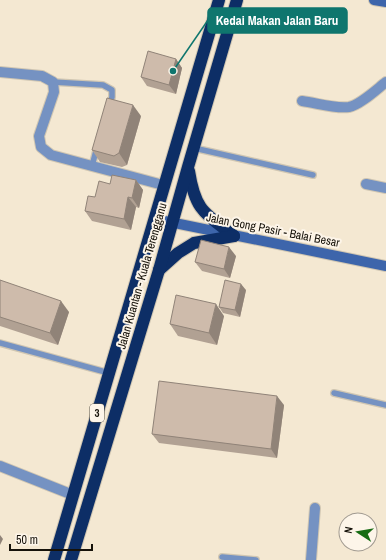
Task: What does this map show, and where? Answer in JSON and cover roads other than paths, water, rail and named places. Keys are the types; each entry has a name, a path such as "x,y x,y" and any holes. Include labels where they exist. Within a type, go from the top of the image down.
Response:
{"highway":[{"name":"Jalan Kuantan - Kuala Terengganu","path":"54,560 218,0"},
{"name":"Jalan Kuantan - Kuala Terengganu","path":"71,560 173,223 237,0"},
{"path":"188,167 191,188 200,208 209,217 234,236"},
{"path":"159,270 178,253 194,243 234,236"}],"main road":[{"path":"374,0 386,2"},
{"name":"Jalan Gong Pasir - Balai Besar","path":"155,219 386,266"}],"street":[{"path":"0,72 42,76 53,82 54,92 40,136 41,146 51,155 163,185"},
{"path":"302,101 341,107 351,107 386,82"},
{"path":"366,184 386,188"},
{"path":"0,466 73,495"},
{"path":"311,560 315,508"}],"lane":[{"path":"53,82 103,85 112,90 108,110"},
{"path":"92,166 100,138"},
{"path":"194,148 313,175"},
{"path":"0,343 109,373"},
{"path":"334,393 386,405"},
{"path":"222,557 256,560"}],"place":[{"name":"Kedai Makan Jalan Baru","path":"173,71"}]}
